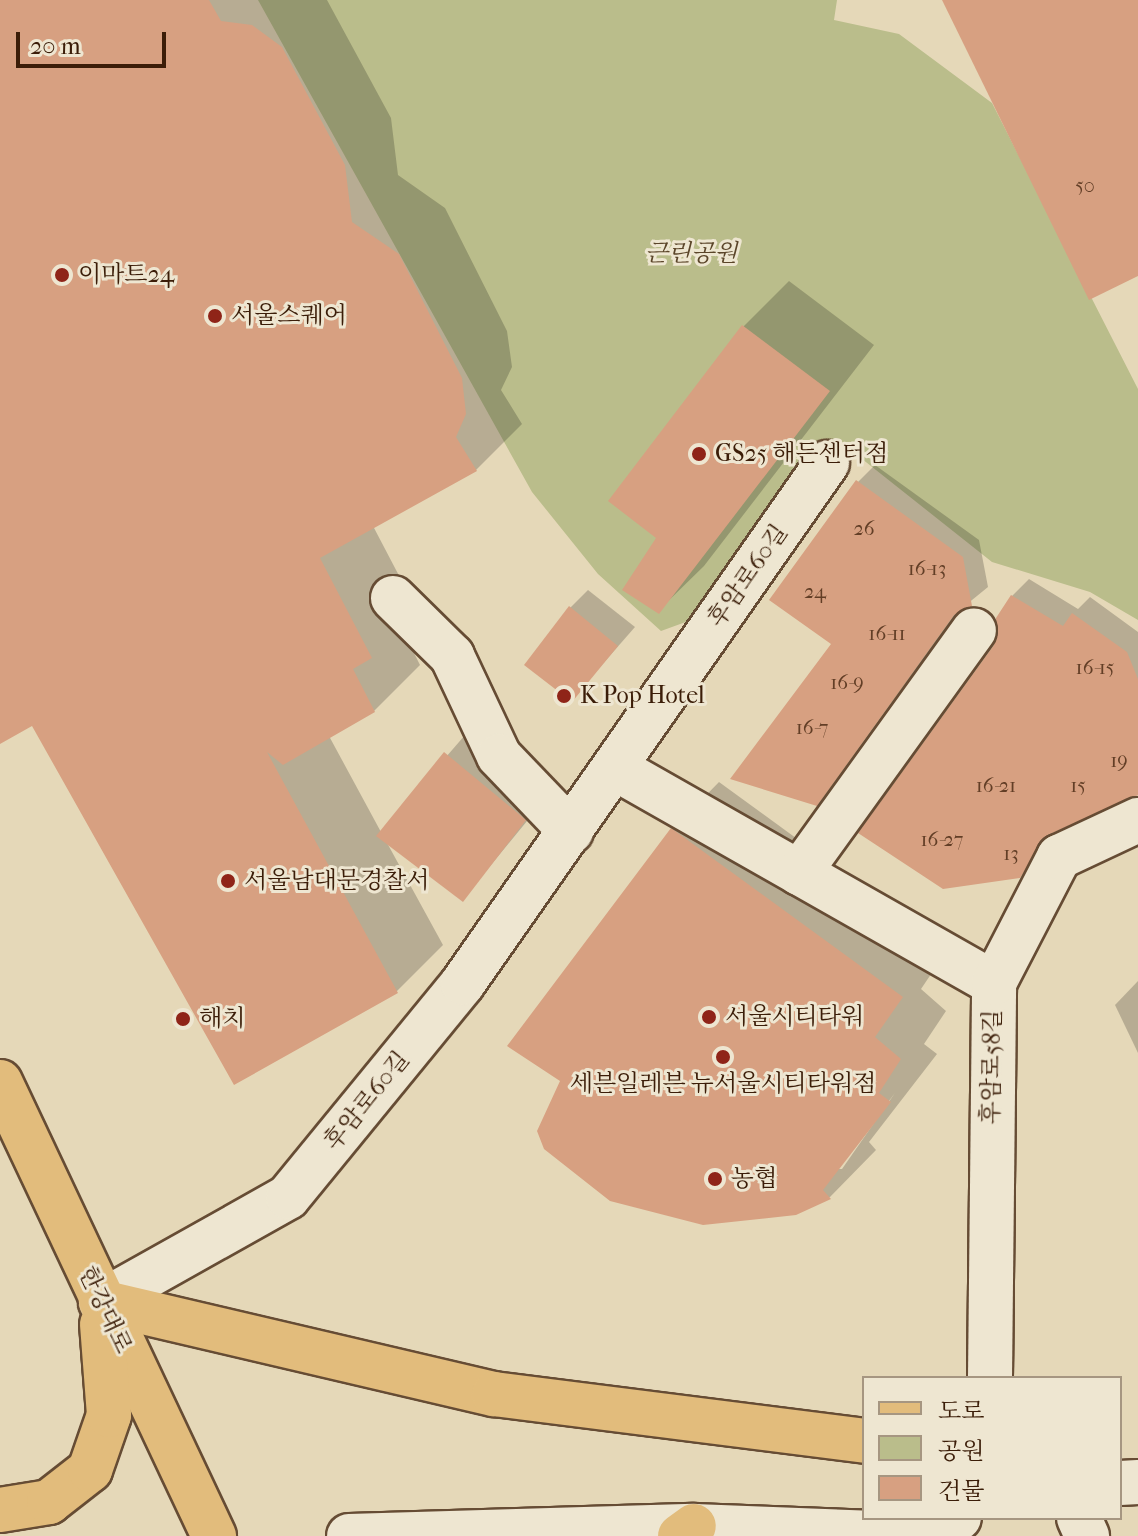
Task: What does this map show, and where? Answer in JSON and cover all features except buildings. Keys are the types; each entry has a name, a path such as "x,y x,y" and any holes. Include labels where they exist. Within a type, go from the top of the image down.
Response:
{"main road":[{"name":"한강대로","path":"0,1082 101,1302 214,1536"},
{"path":"0,1510 49,1502 90,1470 109,1415 101,1302 494,1394 862,1441"}],"street":[{"name":"후암로60길","path":"101,1302 288,1197 463,983 827,463"},
{"path":"393,598 452,656 499,756 571,831"},
{"path":"799,873 974,630"},
{"path":"615,768 994,983"},
{"name":"후암로58길","path":"990,1376 994,983 1059,857 1138,820"},
{"path":"349,1536 687,1531 902,1534 952,1520"}],"green space":[{"name":"근린공원","path":"258,0 837,0 834,20 899,34 992,103 1138,389 1138,620 1090,592 992,562 852,451 746,600 661,631 598,574 532,492"}],"place":[{"name":"이마트24","path":"62,275"},
{"name":"서울스퀘어","path":"215,316"},
{"name":"GS25 해든센터점","path":"699,454"},
{"name":"K Pop Hotel","path":"564,696"},
{"name":"서울남대문경찰서","path":"228,881"},
{"name":"서울시티타워","path":"709,1017"},
{"name":"해치","path":"183,1019"},
{"name":"세븐일레븐 뉴서울시티타워점","path":"723,1057"},
{"name":"농협","path":"715,1179"}]}
